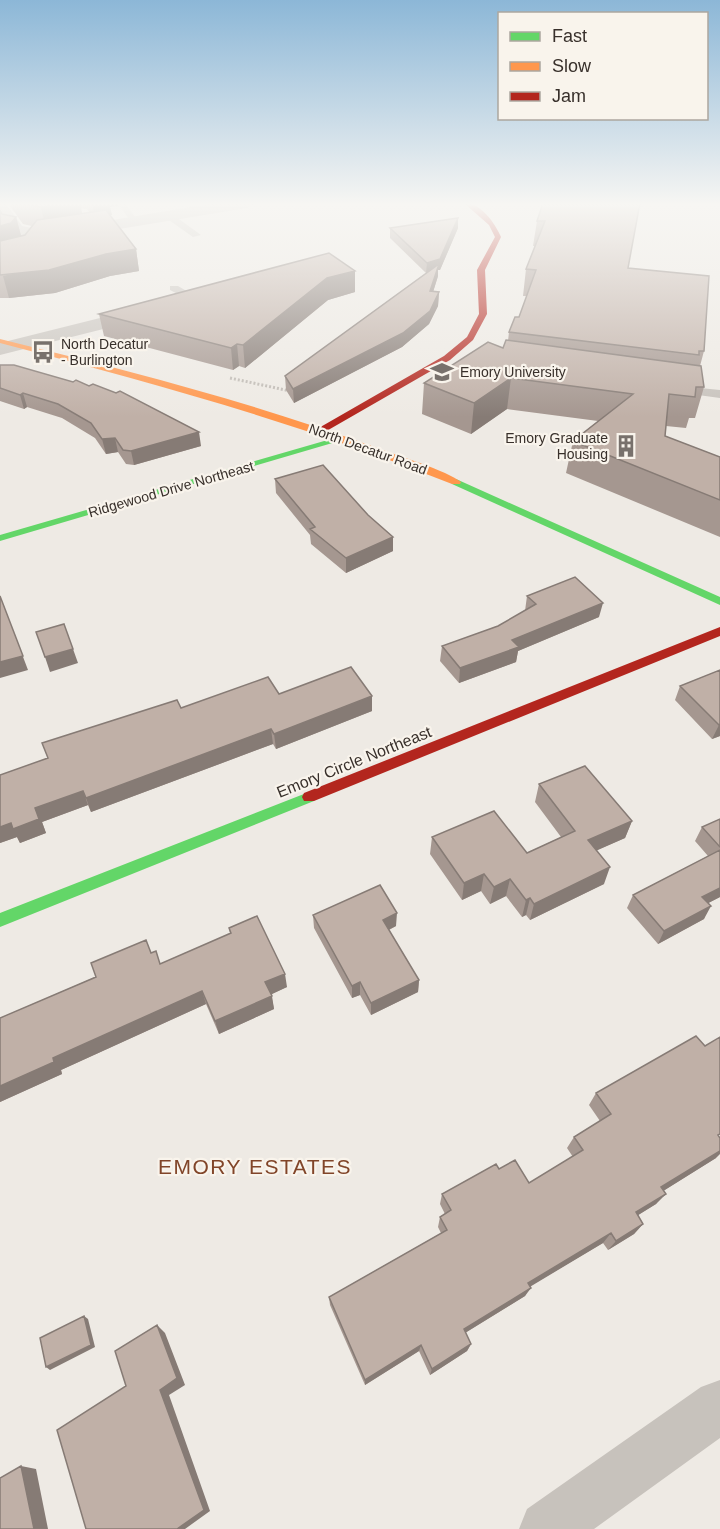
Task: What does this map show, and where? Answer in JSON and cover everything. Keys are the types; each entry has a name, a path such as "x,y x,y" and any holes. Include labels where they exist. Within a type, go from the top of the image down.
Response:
{"street":[{"path":"320,431 453,359 481,325 484,296 481,274"},
{"path":"6,345 216,295"},
{"name":"North Decatur Road","path":"6,345 320,431 442,476 720,601"},
{"name":"Ridgewood Drive Northeast","path":"0,538 341,439"},
{"name":"Emory Circle Northeast","path":"0,920 582,689 720,631"},
{"path":"547,1529 720,1406"}],"lane":[{"path":"174,288 197,300"},
{"path":"665,388 720,394"}],"building":[{"path":"248,274 342,274 327,278 243,345 237,344 231,348 99,314"},
{"path":"425,274 436,274 430,291 439,292 430,311 403,333 293,389 285,376"},
{"path":"534,274 709,276 704,351 699,351 699,355 509,332 515,317 519,317"},
{"path":"506,340 701,366 704,387 696,387 695,397 669,394 665,436 720,457 720,500 573,441 633,394 511,378 474,403 424,383 488,342 503,348"},
{"path":"0,365 14,365 73,382 76,380 89,386 93,384 116,393 120,391 199,432 131,451 123,450 115,438 102,439 91,423 58,404 0,388"},
{"path":"323,465 368,515 393,537 346,558 310,529 315,527 275,479"},
{"path":"575,577 603,603 512,640 519,647 460,668 442,646 498,626 536,604 527,596"},
{"path":"0,596 23,656 0,662"},
{"path":"64,624 73,649 45,657 36,632"},
{"path":"351,667 372,696 274,734 271,729 86,798 83,791 35,808 39,819 13,829 11,823 0,827 0,775 48,758 42,743 177,700 181,708 268,677 279,694"},
{"path":"720,670 720,724 719,725 680,686"},
{"path":"585,766 632,821 588,840 610,867 534,904 530,898 526,900 510,879 494,887 484,874 464,883 432,837 494,811 527,853 575,831 539,784"},
{"path":"720,819 720,847 702,827"},
{"path":"720,850 720,888 702,897 711,906 664,931 633,895"},
{"path":"380,885 397,913 383,920 419,980 371,1003 360,982 352,986 313,915"},
{"path":"257,916 285,974 265,982 272,996 215,1021 202,991 53,1058 54,1062 0,1086 0,1018 96,977 91,963 146,940 151,953 156,951 160,964 231,933 229,928"},
{"path":"696,1036 705,1046 720,1037 720,1134 718,1135 720,1151 661,1187 666,1194 636,1212 643,1224 616,1241 611,1233 528,1283 531,1288 464,1329 471,1344 432,1369 421,1345 365,1380 329,1297 447,1230 440,1217 451,1210 442,1194 496,1164 499,1169 515,1160 529,1183 583,1150 574,1137 611,1114 596,1093"},
{"path":"84,1316 91,1345 46,1367 40,1338"},
{"path":"157,1325 177,1378 160,1390 204,1510 177,1529 86,1529 57,1430 126,1386 115,1351"},
{"path":"21,1466 34,1529 0,1529 0,1478"}],"traffic: fast":[{"path":"0,538 341,439"},
{"path":"456,482 720,601"},
{"path":"0,920 309,797"}],"traffic: slow":[{"path":"0,341 173,386 288,420 456,482"}],"traffic: jam":[{"path":"320,431 447,358 470,338 483,314 481,274"},
{"path":"309,797 720,631"}],"place":[{"name":"North Decatur - Burlington","path":"43,352"},
{"name":"Emory University","path":"442,372"},
{"name":"Emory Graduate Housing","path":"626,446"}],"district":[{"name":"EMORY ESTATES","path":"255,1166"}]}
